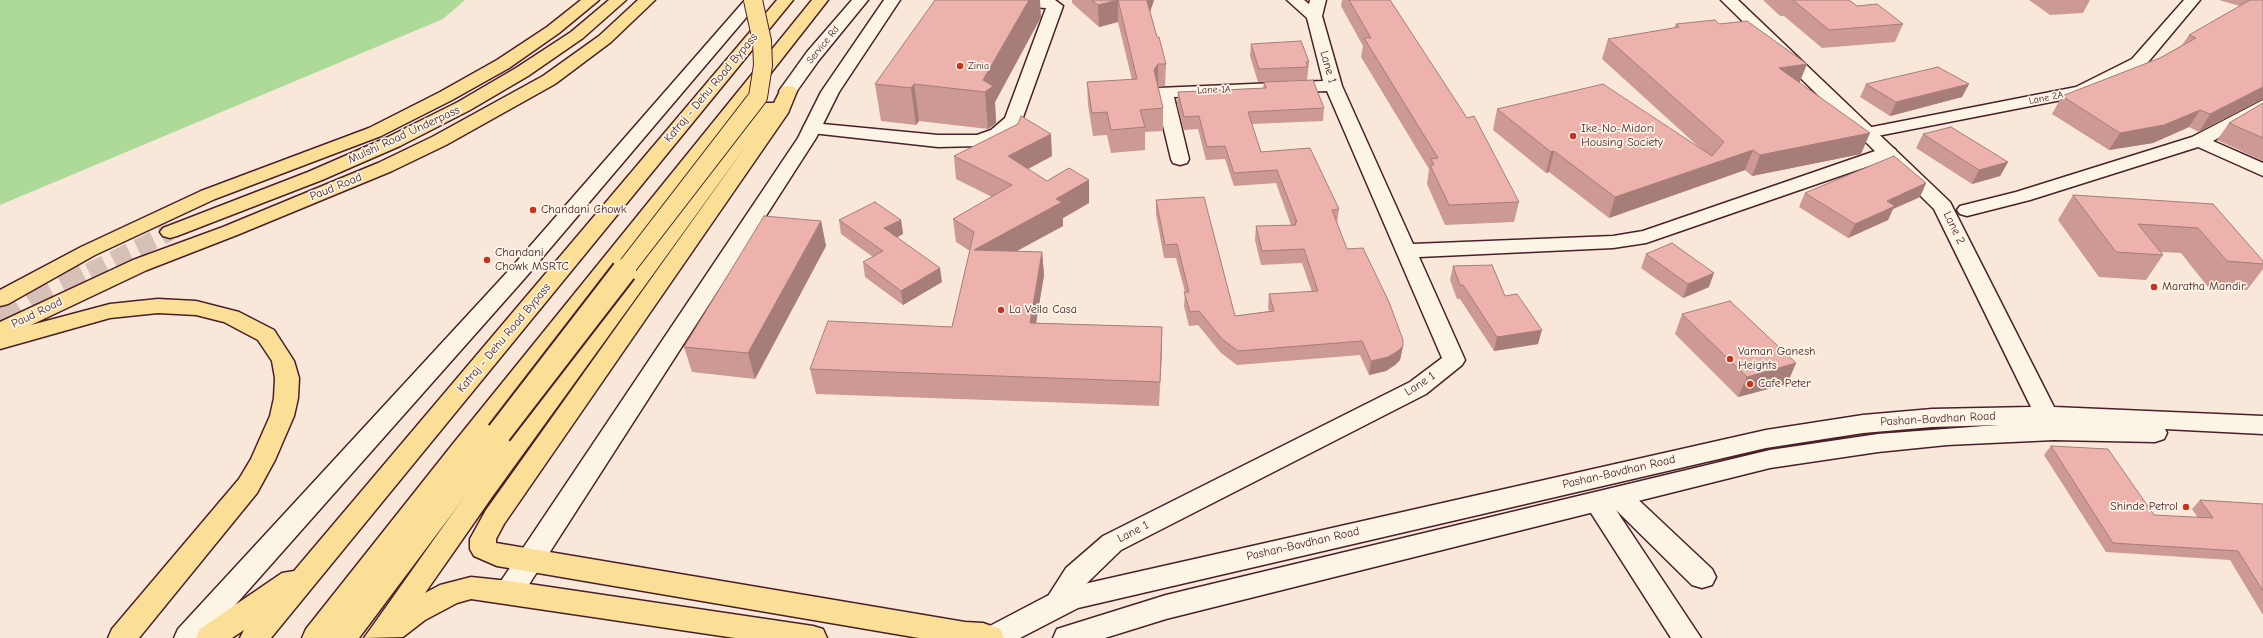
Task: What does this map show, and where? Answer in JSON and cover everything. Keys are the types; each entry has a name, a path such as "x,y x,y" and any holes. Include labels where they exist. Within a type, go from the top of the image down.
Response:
{"main road":[{"path":"0,299 88,251 208,195 302,161 367,135 446,96 503,64 553,30 591,0"},
{"name":"Mulshi Road Underpass","path":"170,232 315,176 393,142 464,106 522,72 571,39 618,0"},
{"name":"Paud Road","path":"5,337 140,265 230,231 385,167 438,142 549,80 605,39 647,0"},
{"path":"343,638 758,97 763,65 762,49 753,0"},
{"name":"Katraj - Dehu Road Bypass","path":"254,638 784,0"},
{"path":"316,638 461,451 820,0"},
{"path":"788,91 779,113 495,517 483,539 483,548 489,553 969,637"},
{"path":"378,638 483,490 763,110 788,91"},
{"path":"5,337 110,311 158,306 196,308 231,317 266,335 283,361 287,378 286,398 282,416 263,460 248,486 225,516 131,628"},
{"path":"210,638 314,566"},
{"path":"384,638 415,612 450,593 471,588 509,592 813,638"}],"street":[{"path":"188,638 518,273 753,0"},
{"name":"Service Rd","path":"788,91 813,56 860,0"},
{"path":"509,592 812,128 830,92 892,0"},
{"path":"812,128 938,142 979,140 997,134 1013,120 1055,6 1049,3 1002,0"},
{"path":"1295,0 1314,16"},
{"name":"Lane 1","path":"1057,604 1076,576 1112,543 1418,388 1454,360 1333,86 1314,16 1318,0"},
{"name":"Lane 2","path":"1729,0 1943,206 2050,423"},
{"name":"Lane 2A","path":"1867,133 2081,91 2138,63 2192,0"},
{"name":"Lane 1A","path":"1180,159 1164,92 1333,86"},
{"path":"1967,210 2023,196 2199,141 2263,105"},
{"path":"2199,141 2263,170"},
{"path":"1406,251 1613,242 1646,237 1888,153"},
{"name":"Pashan-Bavdhan Road","path":"994,638 1057,604 1075,597 1766,439 1863,424 1932,418 2050,423 2263,425"},
{"name":"Pashan-Bavdhan Road","path":"1067,638 1166,607 1609,500 1770,459 1886,442 2050,423 2263,440"},
{"path":"1609,500 1702,577"},
{"path":"1609,500 1640,568 1687,638"}],"green space":[{"path":"0,0 465,0 443,19 0,205"}],"building":[{"path":"935,0 1029,0 983,80 993,86 985,92 914,84 911,88 875,84"},
{"path":"1092,0 1118,0 1098,5"},
{"path":"1118,0 1147,0 1166,64 1158,64 1154,70 1163,108 1140,110 1145,127 1111,130 1107,112 1092,113 1087,82 1137,79"},
{"path":"1349,0 1390,0 1467,118 1474,116 1519,202 1449,205 1430,165 1434,165 1431,159 1438,158 1364,38 1371,38"},
{"path":"1793,0 1849,0 1857,6 1877,4 1903,24 1829,30"},
{"path":"2250,0 2263,0 2263,87 2210,114 2200,110 2164,125 2120,133 2062,96 2160,58 2196,38 2189,35"},
{"path":"1715,20 1719,24 1747,21 1807,64 1779,68 1870,133 1760,155 1753,150 1615,197 1554,151 1551,152 1497,109 1603,84 1712,156 1724,142 1608,39 1679,27 1676,24"},
{"path":"1301,41 1309,62 1306,62 1308,67 1259,69 1251,44"},
{"path":"1938,67 1969,84 1896,102 1866,84"},
{"path":"1313,80 1324,108 1248,112 1261,152 1310,148 1339,209 1332,210 1347,249 1363,248 1389,302 1403,340 1403,346 1388,357 1371,361 1362,341 1238,351 1222,339 1199,311 1190,312 1184,292 1189,292 1177,244 1165,245 1156,200 1204,197 1235,316 1274,311 1269,294 1318,291 1304,249 1262,251 1256,226 1296,225 1295,222 1297,222 1277,170 1234,173 1225,146 1207,147 1199,116 1184,117 1178,92 1266,88 1264,82"},
{"path":"2263,103 2263,138 2229,123"},
{"path":"1021,116 1051,134 1008,156 1047,181 1069,168 1089,180 1056,199 1062,202 974,250 1042,252 1030,323 1162,327 1160,382 810,369 828,321 952,327 974,232 953,219 1012,185 954,156 1018,124"},
{"path":"1951,127 2008,162 1979,170 1923,134"},
{"path":"1894,156 1926,183 1887,201 1895,206 1855,224 1805,193"},
{"path":"2073,195 2213,204 2263,261 2263,264 2227,261 2198,228 2138,224 2163,255 2116,252"},
{"path":"875,202 901,220 884,228 940,268 901,291 863,262 883,251 839,220"},
{"path":"764,216 821,221 748,353 684,347"},
{"path":"1672,243 1714,273 1688,284 1646,254"},
{"path":"1492,265 1505,296 1517,294 1542,330 1497,337 1463,285 1460,285 1453,266"},
{"path":"1730,301 1796,363 1747,377 1682,314"},
{"path":"2051,446 2108,449 2154,515 2213,518 2200,500 2263,504 2263,591 2238,551 2113,543"}],"tunnel":[{"path":"89,272 170,232"},
{"path":"0,322 35,299 89,272"}],"place":[{"name":"Zinia","path":"960,66"},
{"name":"Ike-No-Midori Housing Society","path":"1573,136"},
{"name":"Chandani Chowk","path":"533,210"},
{"name":"Chandani Chowk MSRTC","path":"487,260"},
{"name":"Maratha Mandir","path":"2154,287"},
{"name":"La Vella Casa","path":"1001,310"},
{"name":"Vaman Ganesh Heights","path":"1730,359"},
{"name":"Cafe Peter","path":"1750,384"},
{"name":"Shinde Petrol","path":"2186,507"}]}
